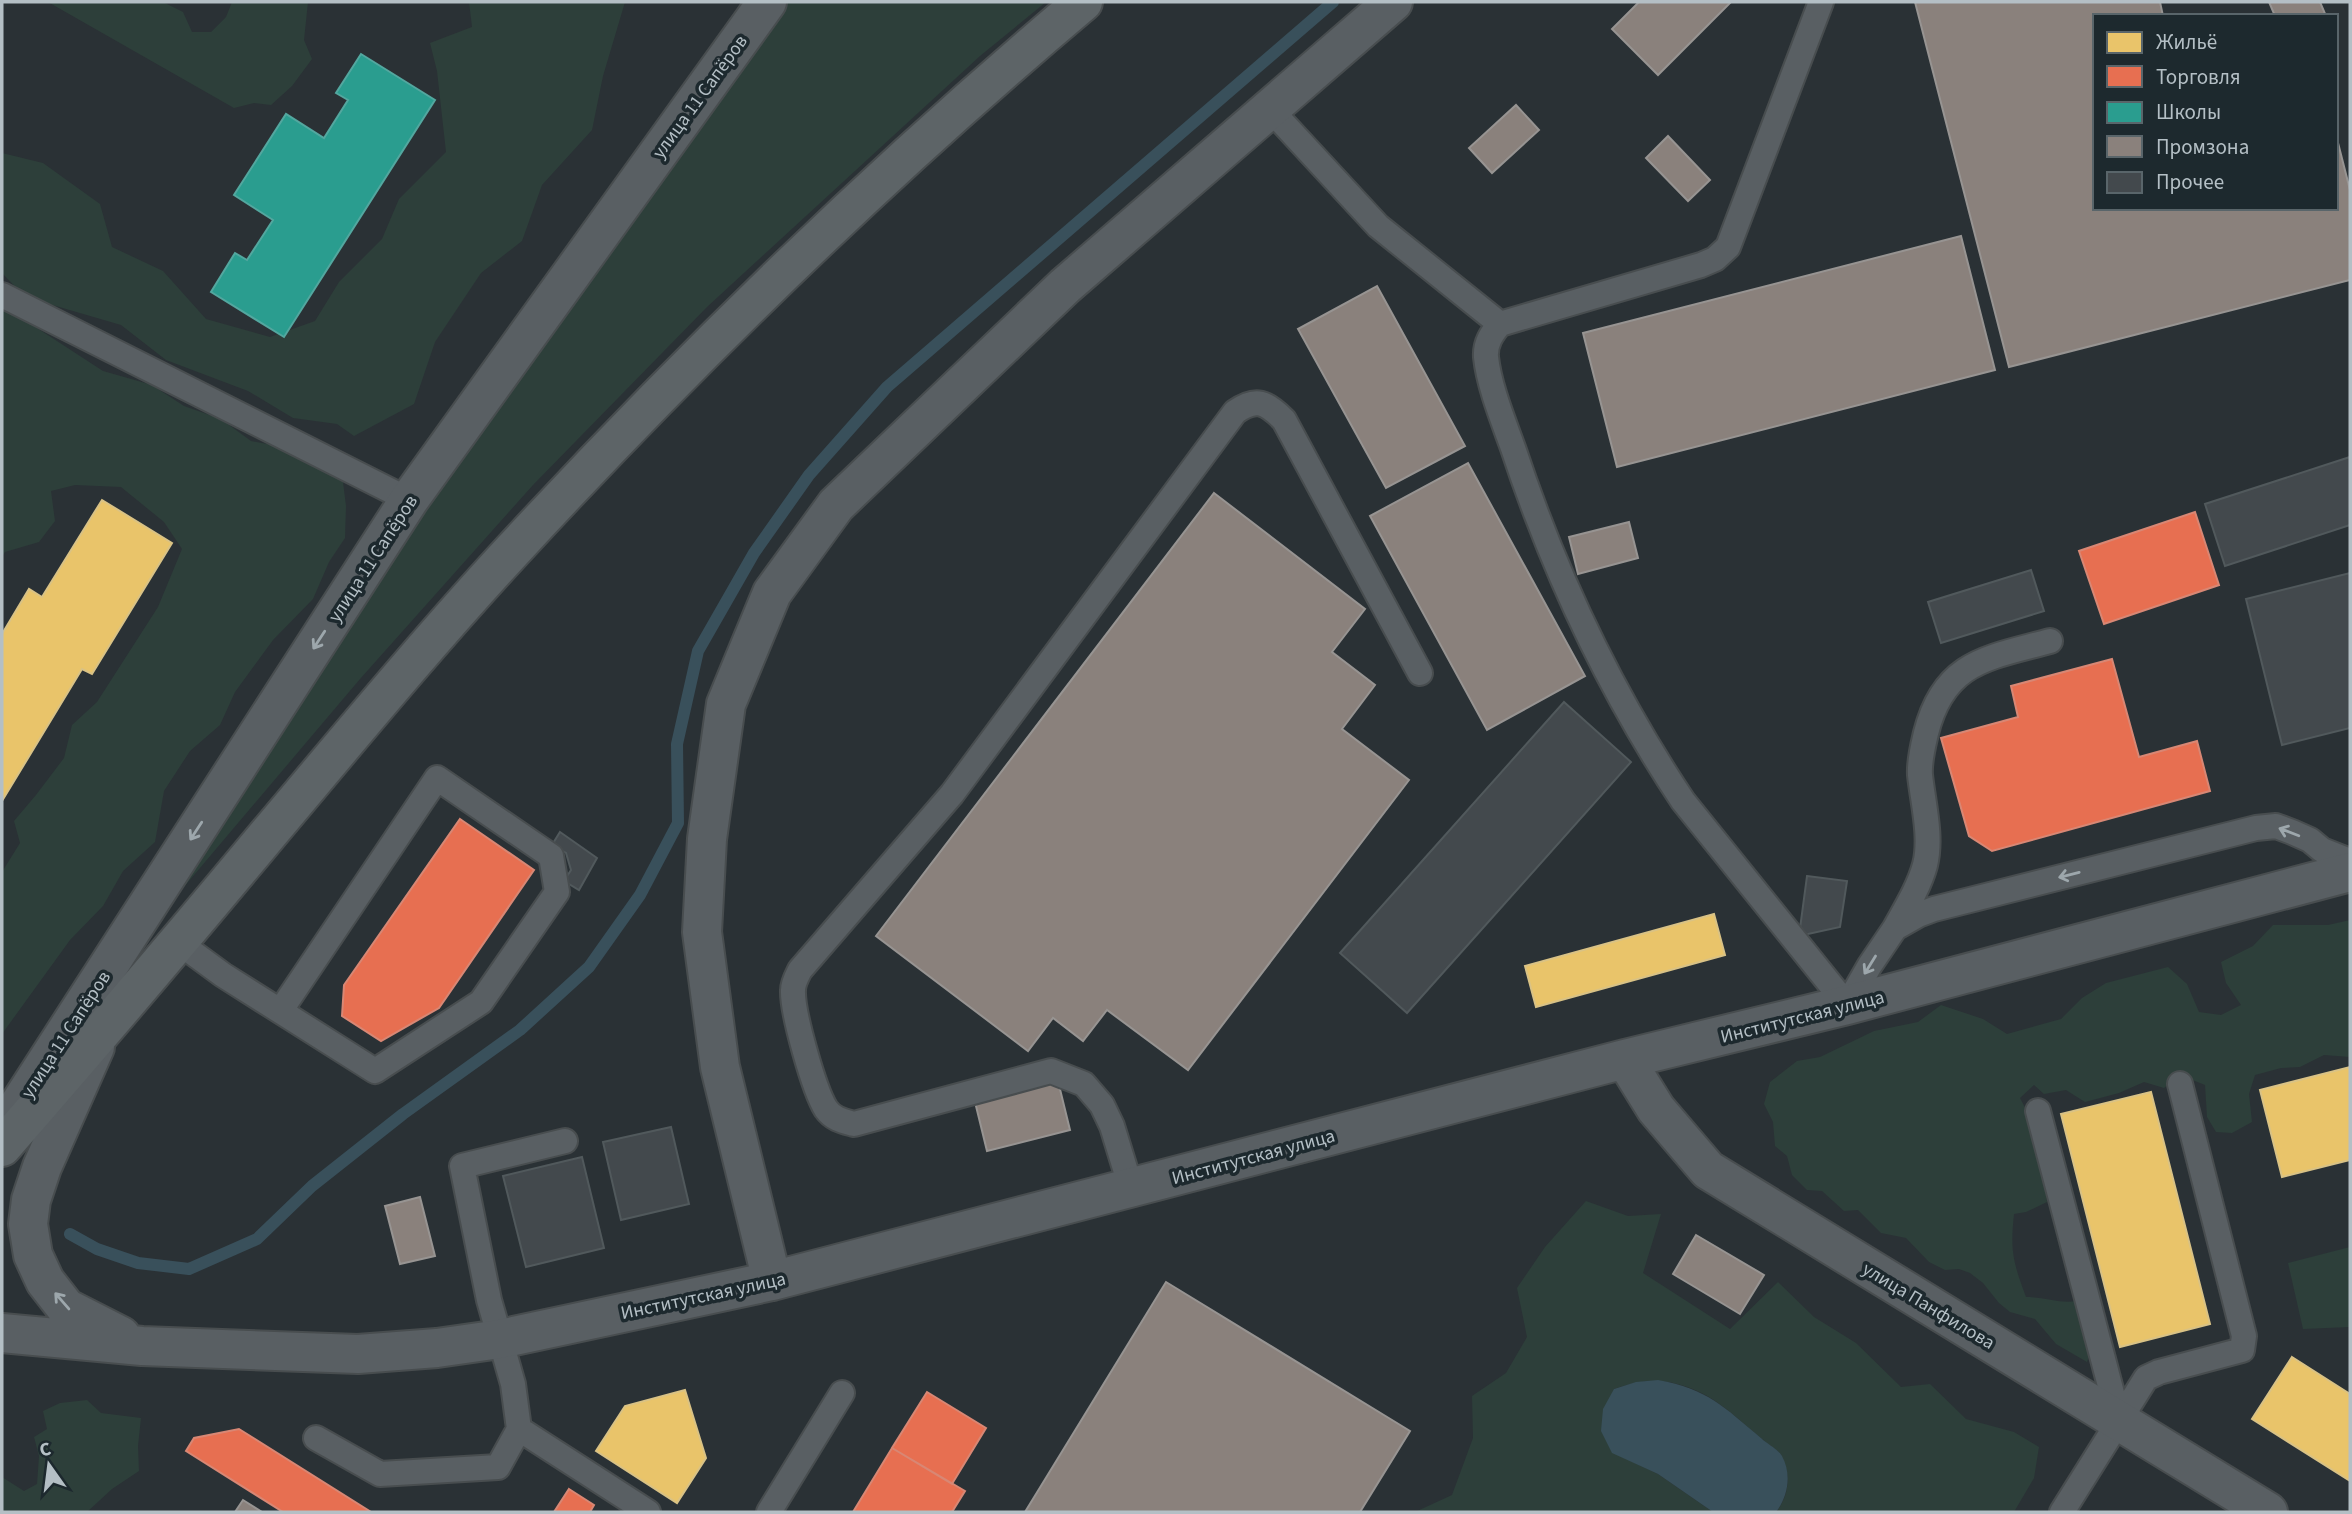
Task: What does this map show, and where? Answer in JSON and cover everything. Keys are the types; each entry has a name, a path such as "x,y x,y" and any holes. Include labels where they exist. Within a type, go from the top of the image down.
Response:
{"main road":[{"path":"3,1131 103,1031 400,677 494,571 723,330 993,77 1083,2"}],"street":[{"name":"улица 11 Сапёров","path":"3,1131 409,500 767,2"},
{"path":"772,1281 720,1068 702,932 707,839 726,704 772,593 836,505 1065,286 1393,2"},
{"name":"Институтская улица","path":"2,1333 142,1346 358,1354 437,1348 499,1339 772,1281 1625,1059 1847,1005 2350,872"},
{"name":"Институтская улица","path":"103,1031 42,1167 31,1200 28,1224 33,1255 45,1281 66,1308 107,1331 142,1346"},
{"name":"улица Панфилова","path":"1625,1059 1656,1109 1708,1170 2268,1512"}],"lane":[{"path":"1821,2 1728,247 1716,259 1701,265 1500,324 1489,336 1486,355 1500,411 1526,488 1572,600 1660,766 1683,801 1847,1005 1895,928 1926,864 1927,836 1920,771 1931,715 1941,695 1957,673 1983,659 2050,641"},
{"path":"1270,109 1378,226 1500,324"},
{"path":"2,295 409,500"},
{"path":"1131,1188 1112,1126 1102,1105 1084,1084 1051,1071 854,1124 838,1120 827,1110 814,1083 793,1000 793,986 800,970 952,794 1235,412 1247,404 1259,402 1273,409 1283,420 1420,673"},
{"path":"178,942 223,975 374,1071 481,1002 557,892 551,856 437,778 281,1010"},
{"path":"1895,928 1934,909 2256,828 2276,826 2350,861"},
{"path":"2062,1512 2146,1378 2159,1372 2242,1350 2244,1336 2180,1084"},
{"path":"2038,1111 2119,1420"},
{"path":"316,1438 380,1474 498,1467 519,1429 513,1384 499,1339 461,1166 565,1141"},
{"path":"769,1512 842,1393"},
{"path":"519,1429 648,1512"}],"green space":[{"path":"48,2 163,2 183,12 192,32 211,32 226,17 232,2 308,2 304,40 312,59 292,86 271,105 254,103 234,108"},
{"path":"469,2 625,2 603,76 592,130 542,185 522,241 481,273 435,342 414,404 354,436 337,424 293,418 248,391 166,360 121,325 25,297 2,273 2,153 43,163 100,204 112,247 163,271 206,319 270,337 315,321 339,282 382,239 399,199 446,152 437,71 430,43 472,27"},
{"path":"789,2 1046,2 980,56 707,307 533,485 360,679 161,914 333,633 639,202"},
{"path":"2,309 20,317 103,371 152,385 184,406 221,419 251,441 298,450 342,474 346,506 345,538 329,562 313,599 273,640 235,692 220,725 190,751 164,791 155,842 123,871 103,906 70,940 2,1034 2,872 20,843 14,821 64,758 72,725 97,702 158,607 182,549 164,522 121,487 75,485 51,491 55,521 39,542 5,552 2,557"},
{"path":"2350,920 2350,1057 2324,1055 2300,1067 2281,1068 2255,1075 2249,1094 2252,1122 2232,1133 2216,1132 2207,1117 2205,1085 2180,1075 2164,1088 2144,1082 2119,1093 2085,1102 2066,1090 2044,1094 2034,1085 2020,1098 2031,1119 2033,1146 2042,1162 2047,1202 2026,1212 2014,1214 2012,1238 2015,1265 2026,1297 2077,1301 2093,1345 2087,1362 2056,1344 2035,1319 2010,1312 1970,1273 1959,1269 1945,1270 1929,1262 1906,1238 1881,1233 1858,1210 1844,1211 1822,1191 1807,1190 1792,1175 1787,1156 1775,1146 1773,1122 1764,1104 1770,1082 1797,1061 1820,1057 1874,1031 1918,1022 1941,1005 1983,1019 2007,1034 2061,1019 2082,998 2106,983 2168,967 2187,984 2199,1012 2221,1015 2241,1005 2226,983 2221,962 2253,946 2273,925 2328,925"},
{"path":"1586,1201 1628,1216 1661,1214 1643,1273 1730,1329 1778,1282 1814,1317 1856,1343 1901,1387 1930,1384 1966,1419 2014,1432 2039,1447 2034,1478 2014,1512 1776,1512 1784,1499 1787,1486 1787,1471 1778,1452 1712,1399 1677,1384 1653,1381 1614,1389 1612,1452 1658,1474 1713,1512 1415,1512 1452,1495 1473,1438 1472,1396 1506,1373 1527,1337 1517,1288 1545,1247"},
{"path":"2350,1247 2350,1327 2303,1329 2288,1263"},
{"path":"87,1400 101,1413 141,1418 139,1471 112,1489 87,1512 2,1512 2,1477 24,1491 37,1484 39,1456 34,1437 47,1429 43,1411 60,1403"}],"water":[{"path":"1658,1380 1703,1394 1780,1453 1788,1478 1783,1499 1776,1512 1713,1512 1658,1474 1612,1453 1601,1431 1603,1409 1614,1389 1636,1382"}],"building: Жильё":[{"path":"102,500 172,543 92,674 82,669 2,801 2,634 29,589 42,597"},
{"path":"1714,914 1725,955 1536,1007 1525,966"},
{"path":"2350,1067 2350,1160 2282,1177 2260,1090"},
{"path":"2151,1092 2210,1324 2120,1347 2061,1114"},
{"path":"2292,1357 2350,1394 2350,1481 2252,1419"},
{"path":"685,1390 706,1458 677,1503 596,1451 625,1406"}],"building: Торговля":[{"path":"2195,512 2219,585 2104,624 2079,551"},
{"path":"2112,659 2139,757 2197,741 2210,791 1992,851 1969,836 1941,738 2018,717 2011,686"},
{"path":"460,819 534,870 439,1008 381,1041 342,1016 344,985"},
{"path":"927,1392 986,1428 952,1484 892,1448"},
{"path":"239,1429 371,1512 283,1512 186,1451 194,1438"},
{"path":"892,1448 965,1491 952,1512 853,1512"},
{"path":"569,1489 594,1505 590,1512 554,1512"}],"building: Школы":[{"path":"361,54 435,100 284,337 211,292 235,253 247,260 273,220 234,195 286,114 324,138 348,100 336,93"}],"building: Промзона":[{"path":"1639,2 1731,2 1658,75 1612,29"},
{"path":"1915,2 2160,2 2163,14 2093,14 2093,210 2338,210 2338,143 2350,190 2350,280 2009,367"},
{"path":"2269,2 2320,2 2325,14 2274,14"},
{"path":"1516,105 1539,130 1492,173 1469,148"},
{"path":"1668,136 1710,180 1688,201 1646,158"},
{"path":"1961,236 1995,370 1617,467 1583,333"},
{"path":"1377,286 1465,446 1386,488 1298,329"},
{"path":"1468,463 1585,676 1487,730 1370,516"},
{"path":"1214,493 1365,609 1332,652 1375,685 1342,729 1409,780 1188,1070 1107,1010 1083,1041 1053,1018 1028,1051 876,936"},
{"path":"1629,522 1638,558 1578,574 1569,537"},
{"path":"1058,1081 1070,1130 987,1151 975,1102"},
{"path":"420,1197 435,1256 400,1264 385,1206"},
{"path":"1696,1235 1764,1275 1740,1314 1673,1274"},
{"path":"1166,1282 1410,1431 1360,1512 1025,1512"},
{"path":"243,1500 262,1512 235,1512"}],"building: Прочее":[{"path":"2350,457 2350,525 2225,566 2205,504"},
{"path":"2031,570 2044,611 1941,643 1928,602"},
{"path":"2350,573 2350,728 2282,745 2246,599"},
{"path":"1564,702 1631,762 1407,1013 1340,953"},
{"path":"560,832 597,858 579,890 564,881 571,870 566,853 552,845"},
{"path":"1807,876 1847,881 1840,927 1799,936"},
{"path":"671,1127 689,1204 621,1220 603,1142"},
{"path":"582,1157 604,1248 526,1267 503,1176"}],"waterway":[{"path":"70,1234 97,1249 138,1263 189,1269 257,1239 312,1186 403,1114 520,1030 589,967 640,895 678,823 677,744 698,651 754,553 809,475 887,387 1333,2"}]}
